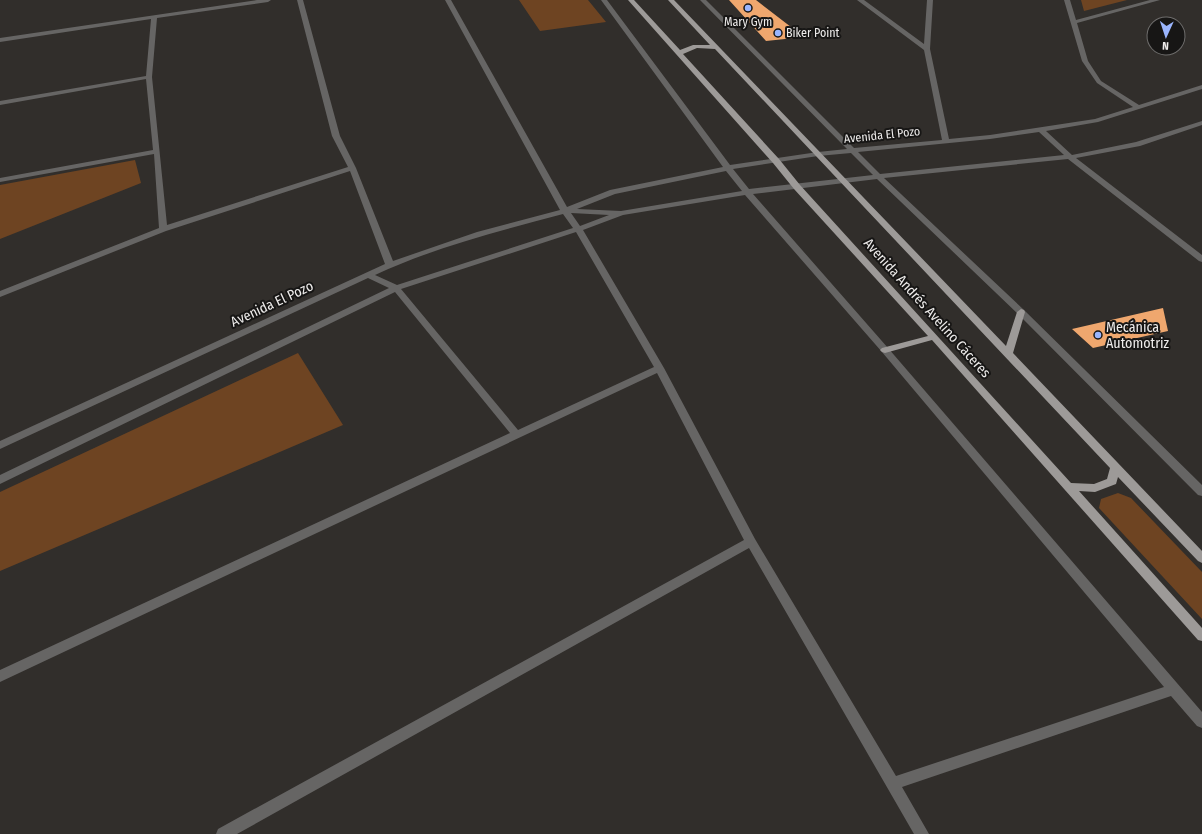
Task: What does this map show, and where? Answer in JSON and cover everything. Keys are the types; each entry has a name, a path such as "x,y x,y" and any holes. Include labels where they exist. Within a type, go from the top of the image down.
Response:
{"main road":[{"name":"Avenida Andrés Avelino Cáceres","path":"631,0 776,161 797,187 934,337 1202,636"},
{"name":"Avenida Andrés Avelino Cáceres","path":"671,0 1202,558"},
{"path":"679,53 688,47 703,45 717,48"},
{"path":"1008,354 1021,312"},
{"path":"885,350 934,337"},
{"path":"1069,487 1095,488 1112,481 1115,467"}],"street":[{"path":"0,40 268,0"},
{"path":"300,0 336,136 352,168 390,265"},
{"path":"448,0 565,211 578,229 659,368 751,542 893,784 917,832"},
{"path":"604,0 747,192 885,350 1202,722"},
{"path":"703,0 879,177 1021,312 1202,492"},
{"path":"860,0 927,49"},
{"path":"930,0 927,49 946,140"},
{"path":"1067,0 1085,61 1098,82 1138,108"},
{"path":"1074,22 1157,0"},
{"path":"154,17 149,77 163,228"},
{"path":"0,103 149,77"},
{"name":"Avenida El Pozo","path":"0,445 390,265 480,234 565,211 613,192 728,168 818,154 946,140 990,137 1096,121 1202,87"},
{"name":"Avenida El Pozo","path":"565,211 621,213 747,192 797,187 843,180 1070,157 1137,144 1202,123"},
{"path":"1041,130 1070,157 1202,259"},
{"path":"0,180 157,151"},
{"path":"0,294 163,228 352,168"},
{"path":"0,480 396,288 578,229 621,213"},
{"path":"368,276 396,288 517,435"},
{"path":"0,676 659,368"},
{"path":"223,834 751,542"},
{"path":"893,784 1174,689"}],"shaded area":[{"path":"519,0 588,0 606,22 540,31"},
{"path":"1081,0 1127,0 1084,11"},
{"path":"135,160 141,183 0,239 0,185"},
{"path":"298,353 343,425 0,571 0,492"},
{"path":"1118,493 1131,498 1202,572 1202,619 1099,508 1101,499"}],"building":[{"path":"729,0 756,0 804,37 766,41"},
{"path":"1163,308 1168,331 1093,348 1072,329"}],"place":[{"name":"Mary Gym","path":"748,8"},
{"name":"Biker Point","path":"778,33"},
{"name":"Mecánica Automotriz","path":"1098,335"}]}
